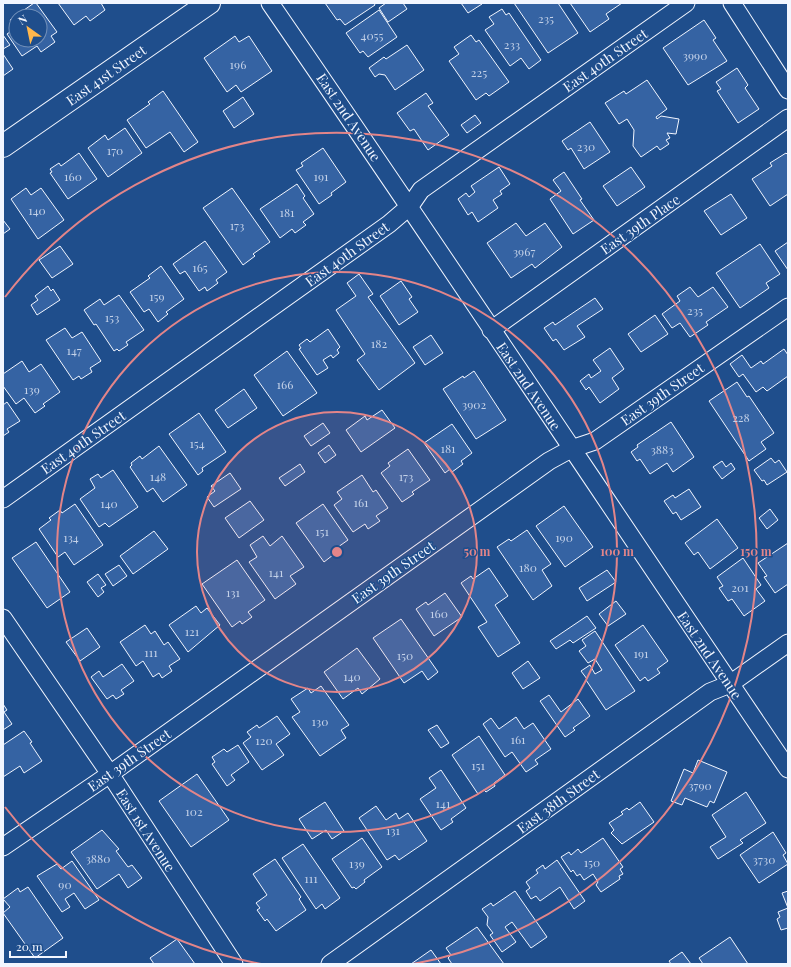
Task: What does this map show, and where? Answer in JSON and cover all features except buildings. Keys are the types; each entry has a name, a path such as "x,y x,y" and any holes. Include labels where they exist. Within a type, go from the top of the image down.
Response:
{"street":[{"name":"East 41st Street","path":"3,146 209,3"},
{"name":"East 2nd Avenue","path":"270,3 410,206 491,330 788,769"},
{"name":"East 40th Street","path":"3,499 389,224 410,206 421,190 686,3"},
{"path":"732,3 788,90"},
{"name":"East 39th Place","path":"491,330 788,118"},
{"name":"East 39th Street","path":"3,847 110,774 549,461 571,449 595,441 788,307"},
{"name":"East 1st Avenue","path":"3,618 110,774 234,964"},
{"name":"East 38th Street","path":"330,964 710,692 730,684 788,643"}]}
